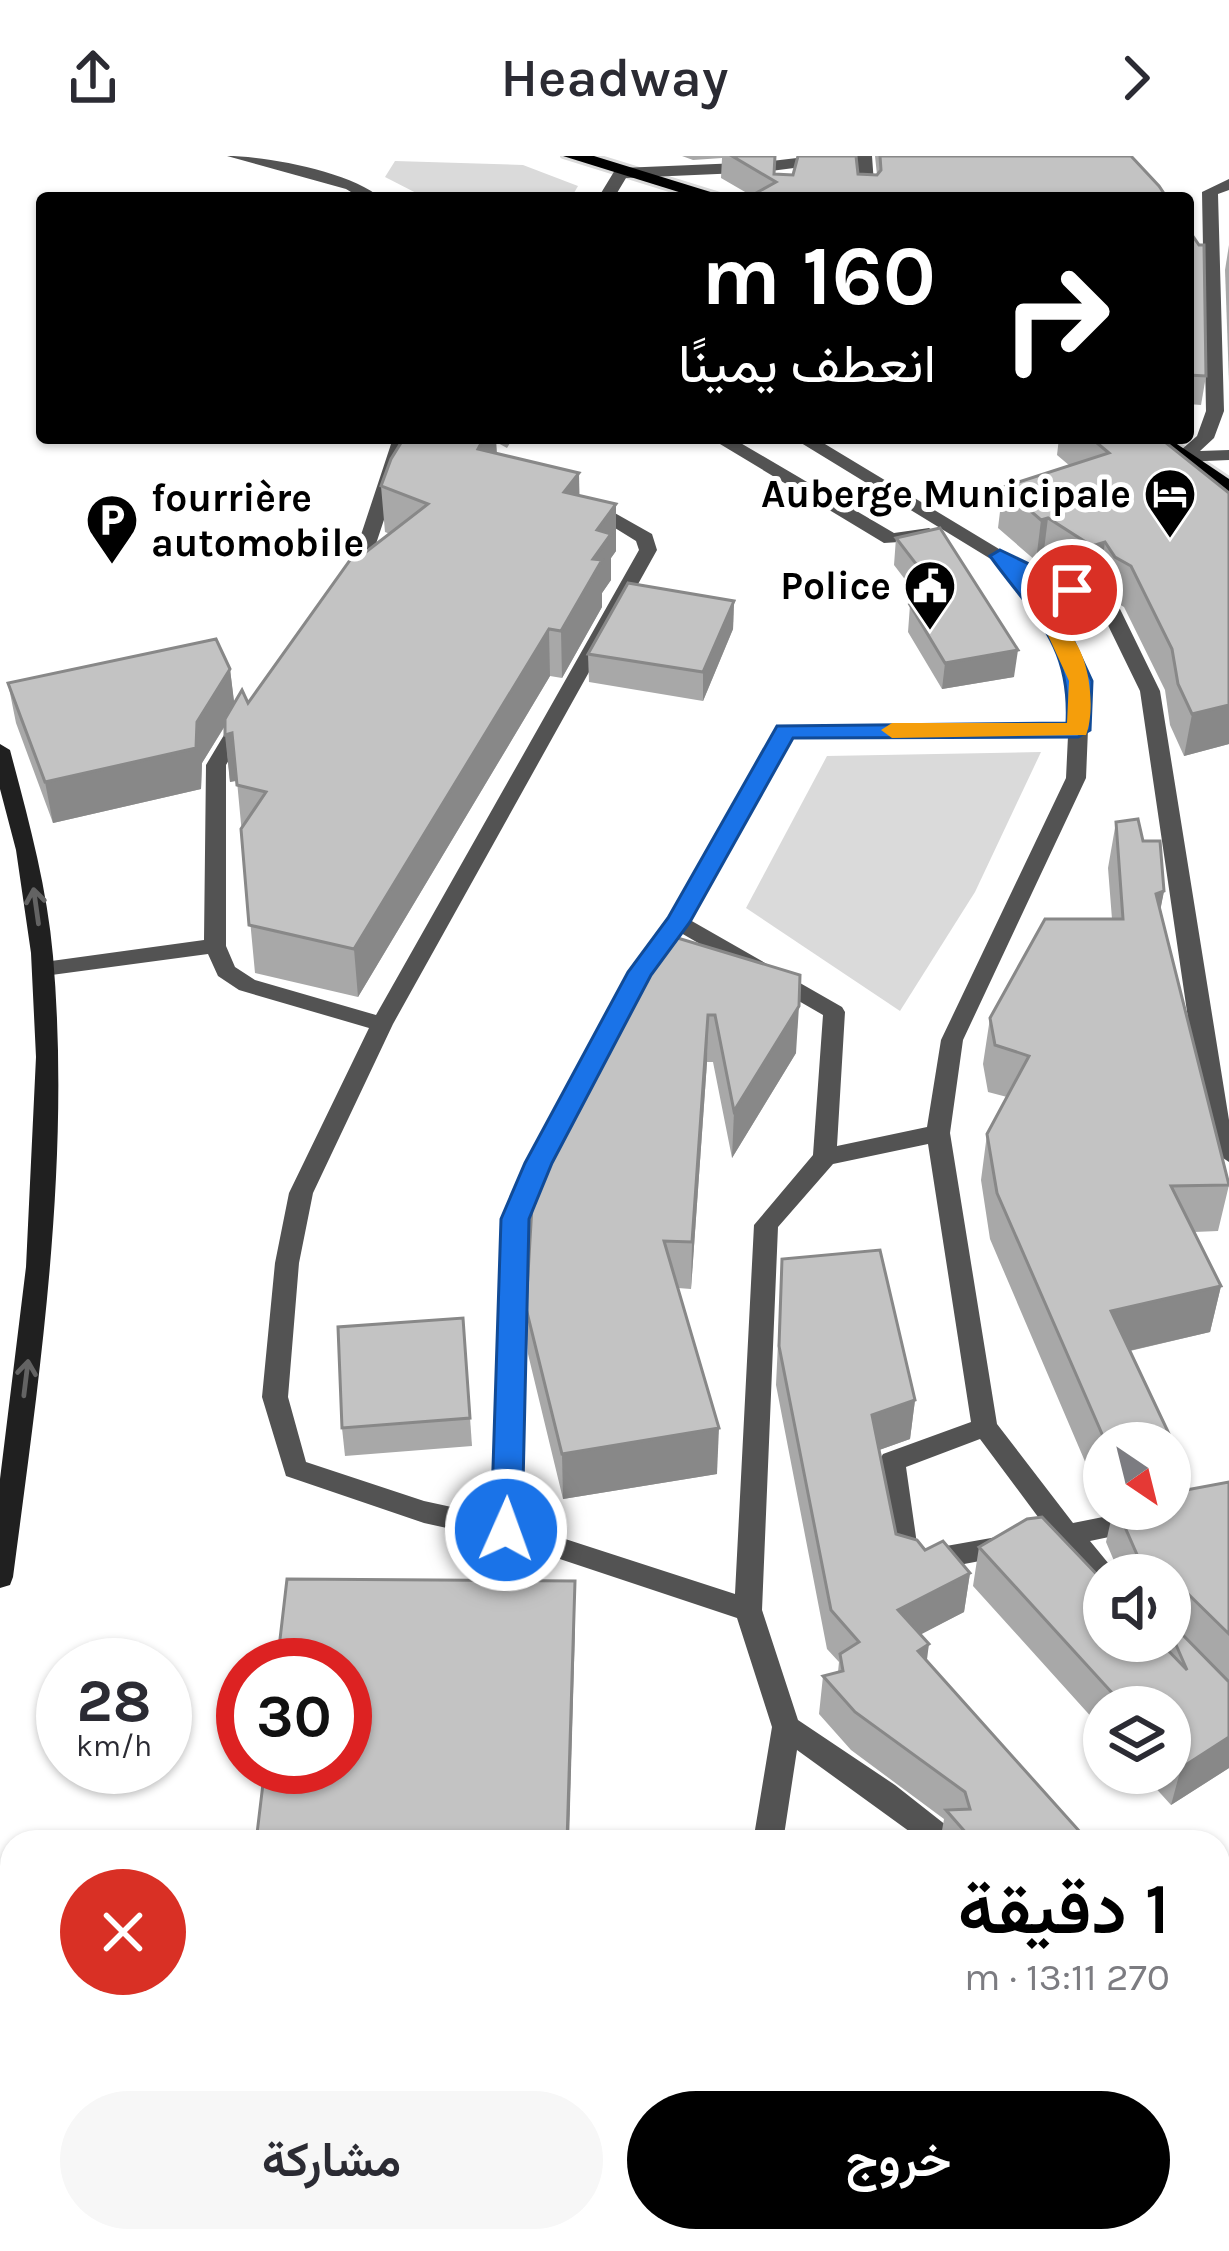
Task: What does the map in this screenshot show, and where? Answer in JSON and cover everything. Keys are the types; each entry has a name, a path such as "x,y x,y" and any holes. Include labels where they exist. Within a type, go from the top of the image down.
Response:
{"main road":[{"path":"573,156 630,161 705,192"},
{"path":"1162,444 1229,489"}],"street":[{"path":"236,156 362,192"},
{"path":"610,192 630,161 787,172 852,156"},
{"path":"864,156 867,192"},
{"path":"1182,457 1205,438 1215,411 1222,314 1210,192 1229,184"},
{"path":"328,606 362,556 400,444"},
{"path":"728,444 891,538 963,531"},
{"path":"812,444 1000,556 1110,608 1150,691 1213,1107 1229,1154"},
{"path":"1182,457 1229,455"},
{"path":"566,494 645,538 648,550 382,1024 302,1193 287,1262 274,1397 295,1469 424,1512 506,1530 748,1610"},
{"path":"1000,556 1057,629 1080,681 1076,778 952,1040 938,1133 985,1427 1085,1554"},
{"path":"254,705 217,765 215,946 226,970 247,985 382,1024"},
{"path":"506,1530 515,1219 538,1163 640,972 678,922 785,731 1078,730"},
{"path":"0,750 28,850 44,969 44,1235 0,1577"},
{"path":"678,922 834,1012 825,1157"},
{"path":"44,969 215,946"},
{"path":"770,1830 787,1727 748,1610 766,1225 825,1157 938,1133"},
{"path":"985,1427 892,1461 906,1564 1093,1530"},
{"path":"787,1727 931,1830"}],"shaded area":[{"path":"395,161 523,165 578,186 574,192 414,192 385,177"},
{"path":"1041,752 975,892 900,1011 746,908 827,756"}],"building":[{"path":"732,156 775,156 774,174 793,175 798,156 856,156 858,174 877,175 880,156 1131,156 1163,192 758,192 776,182"},
{"path":"1194,238 1204,245 1206,376 1194,375"},
{"path":"400,444 481,444 478,449 579,473 564,492 616,504 597,530 611,534 593,559 602,560 561,631 549,629 354,949 249,925 241,829 266,792 237,785 232,733 225,735 225,719 242,690 248,703 353,556 362,555 428,504 381,486"},
{"path":"1098,444 1168,444 1229,493 1229,705 1192,714 1178,684 1172,649 1131,566 1115,557 1105,542 1092,546 1048,518 1041,520 1003,487 1109,453"},
{"path":"940,528 1018,650 945,663 910,605 930,602 911,571 920,569 896,538"},
{"path":"628,583 734,601 703,672 588,654"},
{"path":"216,639 230,669 197,722 196,748 45,782 8,683"},
{"path":"1138,819 1143,841 1160,841 1164,891 1156,894 1229,1185 1171,1186 1221,1286 1111,1311 1163,1422 1097,1422 997,1193 987,1134 1029,1056 995,1045 990,1018 1045,919 1123,919 1116,822"},
{"path":"661,933 800,975 799,1006 734,1111 715,1015 708,1015 692,1242 664,1241 719,1428 562,1454 526,1308 534,1172 550,1147 553,1124 618,1027 622,990"},
{"path":"880,1250 915,1400 872,1415 896,1534 917,1540 925,1550 943,1541 970,1573 898,1610 929,1644 918,1651 1078,1830 964,1830 946,1810 970,1809 965,1792 855,1712 823,1676 843,1671 840,1654 859,1642 831,1610 779,1346 782,1259"},
{"path":"463,1318 470,1418 342,1428 338,1327"},
{"path":"1229,1482 1229,1634 1191,1597 1191,1554 1137,1554 1126,1530 1191,1530 1191,1489"},
{"path":"1042,1517 1083,1560 1083,1661 979,1547 1027,1519"},
{"path":"287,1579 575,1581 567,1830 257,1830 262,1794 372,1794 372,1638 280,1638"},
{"path":"1191,1643 1229,1682 1229,1737 1191,1762 1191,1686 1106,1686 1084,1662 1179,1662 1187,1670 1184,1662 1191,1662"}],"slow traffic":[{"path":"892,730 1078,730 1080,681 1058,633"}],"place":[{"name":"Auberge Municipale","path":"1170,540"},
{"name":"fourrière automobile","path":"112,566"},
{"name":"Police","path":"930,632"}],"route":[{"path":"506,1530 515,1219 538,1163 640,972 678,922 785,731 1078,730 1080,681 1057,629 1000,556 1072,590"}]}
